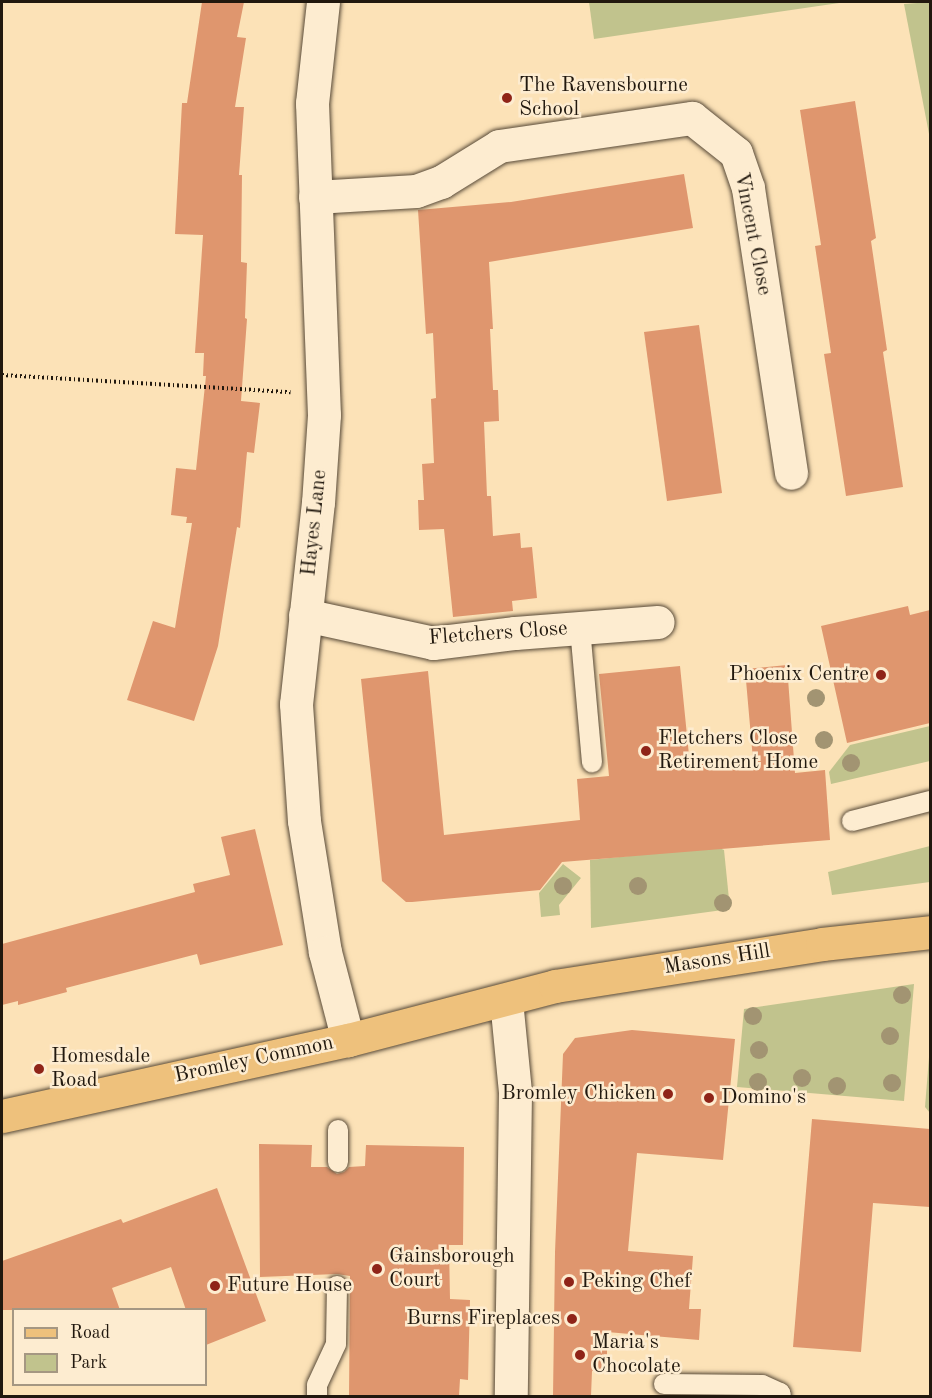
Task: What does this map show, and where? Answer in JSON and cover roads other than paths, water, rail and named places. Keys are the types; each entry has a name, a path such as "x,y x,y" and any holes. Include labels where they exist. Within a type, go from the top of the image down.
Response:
{"main road":[{"name":"Hayes Lane","path":"323,2 312,103 323,394 318,502 296,704 304,821 325,952 348,1040"},
{"name":"Vincent Close","path":"315,197 416,192 441,182 499,146 692,118 736,153 748,188 791,473"},
{"name":"Fletchers Close","path":"305,615 433,643 658,622"},
{"name":"Masons Hill","path":"506,1000 555,986 648,971 822,944 930,933"},
{"name":"Bromley Common","path":"2,1116 348,1040 506,1000"},
{"path":"506,1000 515,1092 512,1396"}],"lane":[{"path":"580,628 592,762"},
{"path":"852,821 930,801"},
{"path":"338,1130 338,1162"},
{"path":"317,1396 317,1385 336,1344 337,1286"},
{"path":"664,1384 762,1385 780,1393 781,1396"}],"place":[{"name":"The Ravensbourne School","path":"507,98"},
{"name":"Phoenix Centre","path":"881,675"},
{"name":"Fletchers Close Retirement Home","path":"646,751"},
{"name":"Homesdale Road","path":"39,1069"},
{"name":"Bromley Chicken","path":"668,1094"},
{"name":"Domino's","path":"709,1098"},
{"name":"Gainsborough Court","path":"377,1269"},
{"name":"Peking Chef","path":"569,1282"},
{"name":"Future House","path":"215,1286"},
{"name":"Burns Fireplaces","path":"572,1319"},
{"name":"Maria's Chocolate","path":"580,1355"}]}
